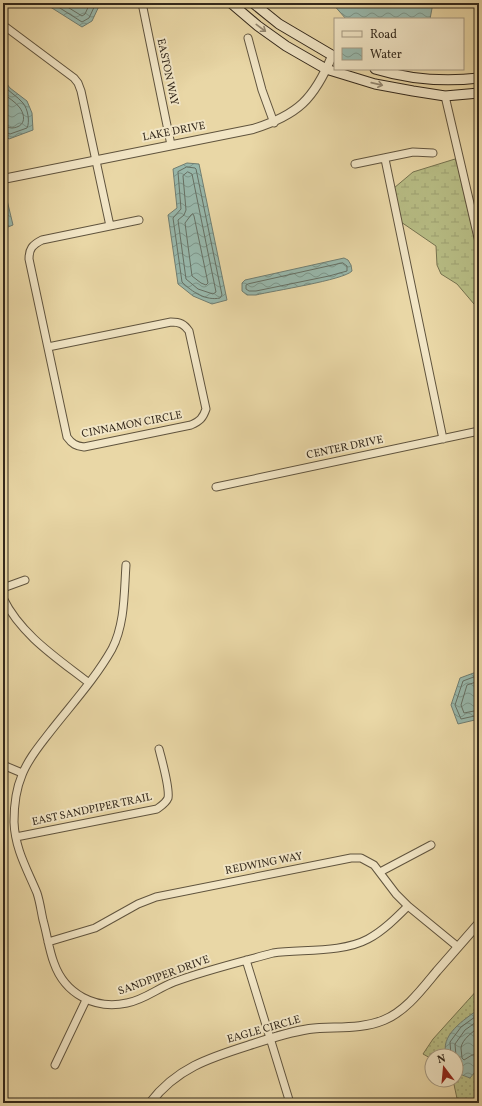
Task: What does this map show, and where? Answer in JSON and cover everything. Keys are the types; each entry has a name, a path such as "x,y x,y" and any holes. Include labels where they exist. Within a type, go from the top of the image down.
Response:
{"main road":[{"path":"231,3 258,26 286,46 326,69 375,84 445,96 479,93"},
{"path":"254,3 278,24 333,56"},
{"path":"378,70 387,73 424,79 456,81 479,78"}],"street":[{"name":"EASTON WAY","path":"142,3 171,145"},
{"path":"3,25 74,78 78,83 110,226"},
{"path":"248,38 262,90 274,123"},
{"name":"LAKE DRIVE","path":"3,179 253,129 274,123 303,105 315,89 333,56"},
{"path":"445,96 479,242"},
{"path":"355,164 413,152 434,153"},
{"path":"385,159 443,439"},
{"path":"48,347 29,259 31,247 42,240 139,220"},
{"name":"CINNAMON CIRCLE","path":"172,322 179,322 185,325 189,330 206,408 204,416 200,421 192,425 84,447 76,446 70,442 67,437 48,347 172,322"},
{"name":"CENTER DRIVE","path":"216,487 479,431"},
{"name":"SANDPIPER DRIVE","path":"126,565 122,620 112,648 89,683 35,751 22,773 15,806 14,822 16,837 22,859 37,895 53,962 64,983 86,1000 101,1005 112,1006 129,1003 175,982 246,960 290,950 342,948 356,944 367,940 382,931 408,906"},
{"path":"3,588 25,580"},
{"path":"3,598 9,610 22,628 39,644 89,683"},
{"name":"EAST SANDPIPER TRAIL","path":"16,837 156,809 164,804 168,799 168,791 159,749"},
{"path":"3,765 22,773"},
{"path":"380,872 431,845"},
{"name":"REDWING WAY","path":"48,942 95,928 138,904 156,897 351,858 361,858 374,865 396,894 408,906 458,947"},
{"name":"EAGLE CIRCLE","path":"150,1103 157,1094 179,1074 213,1056 271,1038 310,1029 357,1027 374,1024 398,1013 409,1003 479,923"},
{"path":"246,960 290,1103"},
{"path":"55,1064 86,1000"}],"green space":[{"path":"455,159 479,258 479,307 474,304 457,284 441,274 437,265 436,246 401,222 394,188 413,172"},
{"path":"479,988 479,1103 458,1103 455,1088 464,1088 464,1048 427,1048 433,1039"}],"water":[{"path":"44,3 100,4 92,21 82,27"},
{"path":"332,3 433,3 430,18 345,18"},
{"path":"3,79 10,88 27,101 32,113 33,130 9,139 3,134"},
{"path":"187,163 199,164 227,300 212,304 193,296 178,284 168,215 177,208 173,169"},
{"path":"3,200 7,200 13,225 3,229"},
{"path":"344,258 348,260 352,271 336,278 256,295 247,295 242,291 242,283 245,280"},
{"path":"479,671 479,719 458,724 451,705 460,678"},
{"path":"479,1009 479,1067 470,1078 464,1075 464,1048 445,1048 449,1035"}]}
